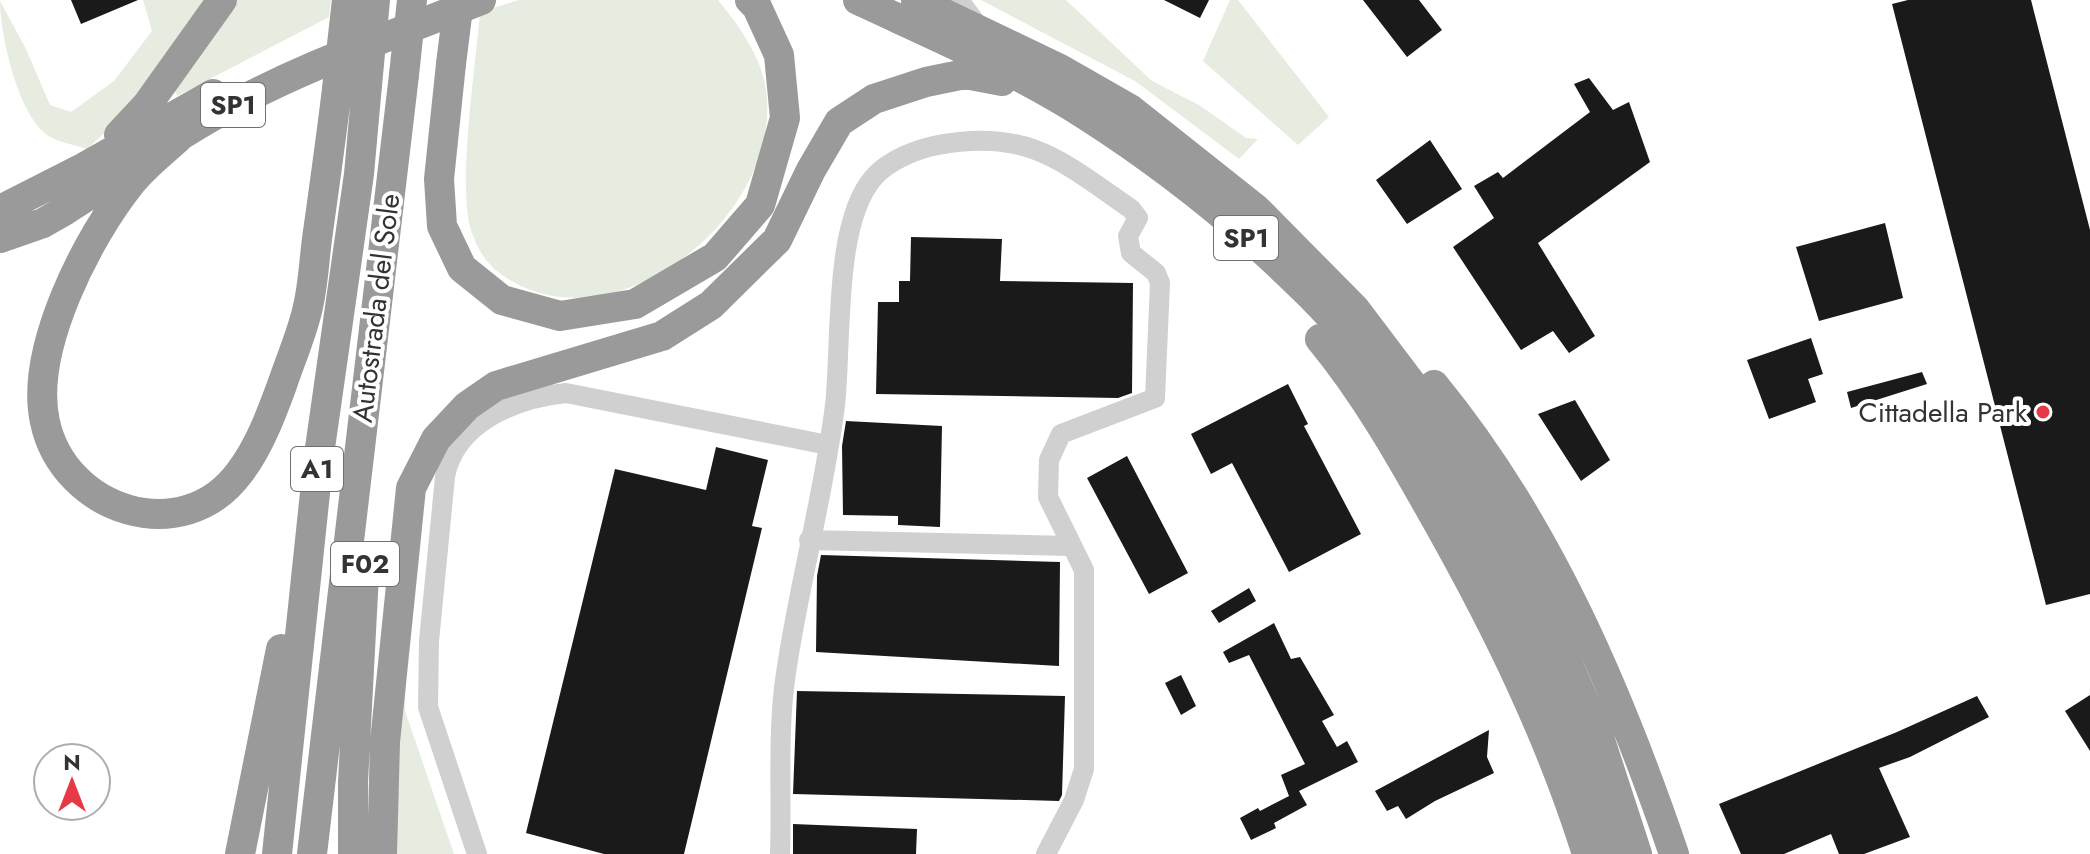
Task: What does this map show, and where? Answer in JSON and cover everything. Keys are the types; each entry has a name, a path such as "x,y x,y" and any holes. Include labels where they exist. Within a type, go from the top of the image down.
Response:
{"highway":[{"path":"99,158 147,105 222,0"},
{"path":"179,137 133,180 98,233 64,305 43,377 43,407 50,438 73,476 105,503 148,515 193,508 220,493 241,472 273,409 308,310 347,0"},
{"name":"Autostrada del Sole","path":"277,854 319,455 359,174 375,0"},
{"name":"Autostrada del Sole","path":"312,854 412,0"},
{"name":"SP1","path":"0,210 290,55 427,0"},
{"path":"459,0 439,179 442,226 462,268 502,300 560,316 635,304 715,257 760,205 785,118 779,55 757,7 750,0"},
{"name":"SP1","path":"0,238 43,223 64,211 212,116 306,70 481,0"},
{"name":"SP1","path":"858,0 1039,88 1084,114 1202,201 1310,296 1370,366 1421,440 1535,649 1616,851"},
{"name":"SP1","path":"916,0 1060,69 1130,109 1226,183 1303,254 1355,309 1417,391 1512,550 1587,709 1616,851"},
{"path":"382,854 385,742 411,488 436,439 467,406 496,386 662,336 711,305 777,240 811,170 839,122 874,99 965,74 1039,88"},
{"path":"1303,254 1356,298 1413,359 1444,397 1527,521 1562,579 1611,685 1674,854"},
{"name":"F02","path":"353,854 353,782 380,274"},
{"path":"240,854 319,455"}],"street":[{"path":"959,0 981,30"},
{"path":"780,854 785,677 835,406 848,231 860,195 876,174 901,158 928,147 988,138 1022,144 1055,156 1131,209 1138,218 1128,236 1128,246 1131,253 1156,273 1160,283 1155,398 1061,434 1054,444 1048,497 1069,546 1084,570 1084,769 1074,800 1046,854"},
{"path":"477,854 428,707 429,641 445,477 448,459 457,444 481,423 515,404 535,396 566,393 828,445"},
{"path":"809,540 1069,546"}],"shaded area":[{"path":"143,0 210,0 129,110 87,149 50,137 36,124 27,109 12,72 0,1 26,49 50,105 71,112 114,81 152,31"},
{"path":"232,0 331,0 329,17 177,96 174,89"},
{"path":"519,0 718,0 754,53 766,90 765,134 751,177 725,217 692,251 652,278 609,294 564,297 521,286 503,276 484,257 475,240 467,210 466,185 480,12"},
{"path":"981,0 1066,0 1152,81 1199,105 1246,138 1258,139 1239,159 1135,81"},
{"path":"1230,0 1238,0 1329,117 1298,145 1203,61"},
{"path":"407,631 405,711 454,854 391,854"}],"building":[{"path":"71,0 138,0 81,24"},
{"path":"1164,0 1209,0 1200,18"},
{"path":"1363,0 1419,0 1442,30 1407,57"},
{"name":"Cittadella Park","path":"1908,0 2031,0 2090,230 2090,594 2046,605 1892,4"},
{"path":"1589,78 1613,110 1629,102 1650,162 1538,243 1595,336 1569,353 1553,331 1521,350 1453,247 1494,218 1474,186 1498,172 1503,178 1590,112 1574,84"},
{"path":"1430,140 1462,189 1407,224 1376,180"},
{"path":"1885,223 1903,298 1819,321 1796,247"},
{"path":"911,237 1002,239 1000,281 1133,283 1132,393 1118,398 876,394 878,302 899,302 899,281 910,281"},
{"path":"1811,338 1823,374 1808,379 1816,402 1769,419 1747,360"},
{"path":"1922,372 1927,384 1851,408 1847,392"},
{"path":"1288,384 1308,424 1304,426 1361,534 1289,572 1232,463 1211,474 1191,434"},
{"path":"1575,400 1610,460 1581,481 1538,414"},
{"path":"846,421 942,426 940,527 898,525 898,516 843,515 842,446"},
{"path":"716,447 768,460 752,526 762,528 684,854 604,854 526,833 615,469 706,490"},
{"path":"1127,456 1188,573 1149,594 1087,478"},
{"path":"821,555 1060,562 1059,666 816,652 817,576"},
{"path":"1249,588 1256,601 1219,623 1211,611"},
{"path":"1274,623 1291,659 1300,657 1334,715 1322,721 1337,747 1347,741 1358,762 1299,791 1307,805 1274,823 1276,828 1251,840 1240,818 1258,808 1260,811 1293,794 1289,796 1281,775 1305,764 1249,655 1229,663 1223,652"},
{"path":"1181,675 1196,706 1181,715 1165,683"},
{"path":"797,691 1065,696 1062,795 1059,801 793,794"},
{"path":"2090,695 2090,751 2065,711"},
{"path":"1977,696 1989,717 1910,757 1879,768 1910,837 1864,854 1839,854 1831,834 1784,854 1741,854 1719,804"},
{"path":"1489,730 1487,757 1494,773 1435,801 1406,819 1398,806 1387,811 1375,791"},
{"path":"793,824 917,829 916,854 793,854"}],"place":[{"name":"Cittadella Park","path":"2043,412"}]}
